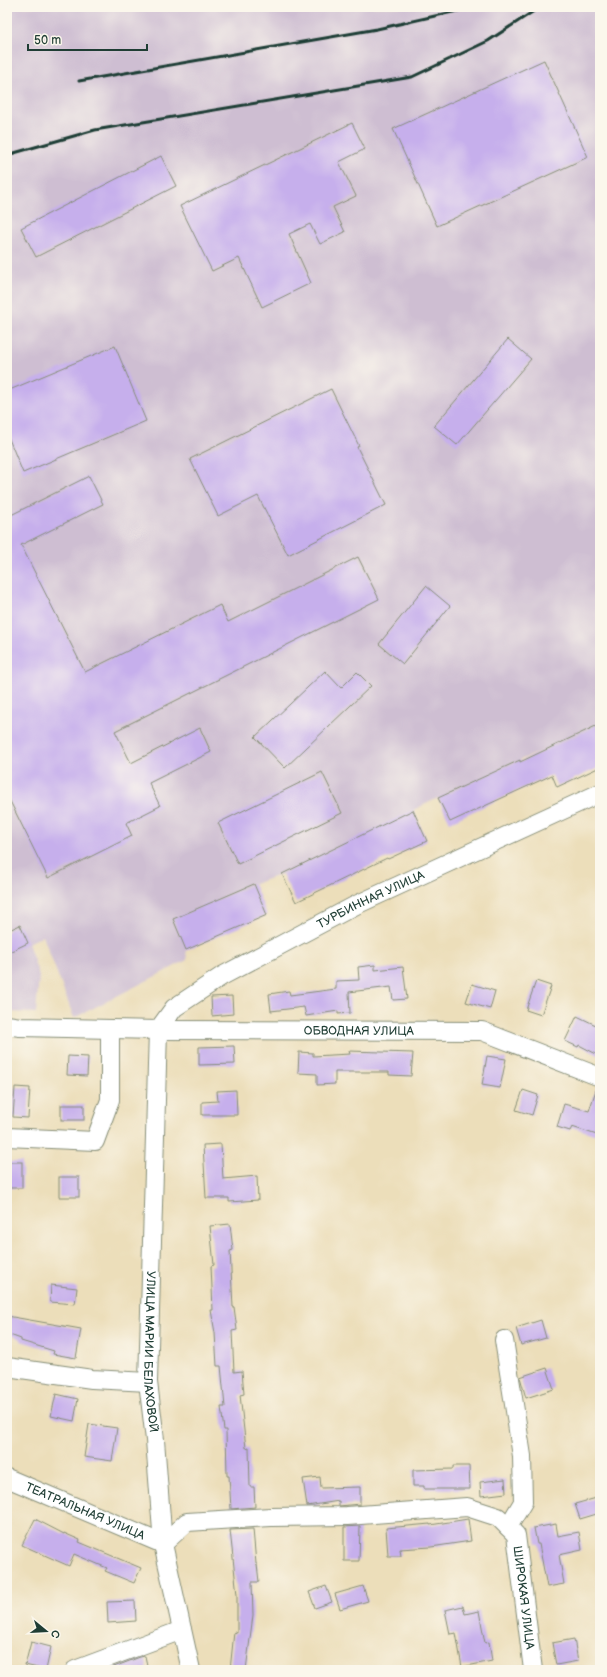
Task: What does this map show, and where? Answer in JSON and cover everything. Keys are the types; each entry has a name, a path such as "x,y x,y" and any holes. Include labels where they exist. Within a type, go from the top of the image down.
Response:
{"street":[{"name":"ТУРБИННАЯ УЛИЦА","path":"158,1030 174,1008 222,976 356,905 600,793"},
{"name":"ОБВОДНАЯ УЛИЦА","path":"7,1025 20,1027 158,1030 482,1031 600,1077"},
{"path":"7,1137 95,1141 110,1100 110,1029"},
{"name":"УЛИЦА МАРИИ БЕЛАХОВОЙ","path":"158,1030 148,1382 155,1440 163,1544 191,1670"},
{"path":"163,1544 187,1522 271,1517 347,1516 467,1508 498,1517 508,1527 523,1502 522,1456 504,1340"},
{"path":"7,1366 92,1379 148,1382"},
{"name":"ТЕАТРАЛЬНАЯ УЛИЦА","path":"7,1478 163,1544"},
{"name":"ШИРОКАЯ УЛИЦА","path":"508,1527 516,1535 532,1670"},
{"path":"75,1670 182,1630"}],"shaded area":[{"path":"7,7 600,7 600,727 520,760 282,874 254,884 173,919 186,950 187,960 74,1018 43,936 28,943 39,976 36,1013 7,1012"}],"building":[{"path":"544,60 588,157 437,226 393,129"},
{"path":"352,123 365,149 339,162 356,196 333,207 345,232 320,244 310,224 289,234 311,283 262,307 239,258 212,271 180,206"},
{"path":"161,156 176,186 36,257 21,228"},
{"path":"508,339 531,359 457,445 434,426"},
{"path":"115,346 146,421 23,473 7,434 7,391"},
{"path":"331,389 359,446 357,447 386,505 288,555 258,496 218,516 190,459"},
{"path":"89,476 103,504 21,545 85,672 220,605 228,622 358,557 379,599 115,731 131,763 200,728 211,752 149,783 160,806 126,823 132,836 48,878 7,795 7,517"},
{"path":"426,586 450,606 403,664 379,644"},
{"path":"325,671 341,688 357,672 371,686 285,768 255,737"},
{"path":"600,724 600,767 557,787 552,775 450,822 438,798 520,760 520,762"},
{"path":"322,772 342,813 238,864 218,823"},
{"path":"413,810 427,841 388,859 387,858 296,902 282,874"},
{"path":"254,884 267,915 186,950 173,919"},
{"path":"20,925 28,943 7,953 7,931"},
{"path":"375,965 375,970 403,967 407,999 393,1000 391,987 349,992 350,1013 338,1014 338,1011 306,1016 304,1007 271,1011 269,994 289,991 290,995 336,989 336,981 359,980 358,967"},
{"path":"536,981 551,986 541,1015 526,1010"},
{"path":"472,984 495,991 490,1009 466,1002"},
{"path":"232,996 233,1014 212,1016 211,997"},
{"path":"577,1016 600,1027 600,1056 579,1045 578,1047 565,1041"},
{"path":"234,1046 235,1064 199,1065 199,1047"},
{"path":"349,1051 413,1053 411,1076 389,1075 389,1072 335,1072 335,1084 317,1085 317,1074 298,1073 299,1052 313,1053 313,1056 350,1054"},
{"path":"68,1056 88,1057 87,1076 67,1075"},
{"path":"487,1056 506,1059 500,1088 482,1085"},
{"path":"15,1087 30,1088 28,1118 13,1117"},
{"path":"597,1087 600,1087 600,1136 572,1127 570,1131 557,1127 564,1104 589,1111"},
{"path":"236,1090 237,1115 202,1115 202,1102 218,1101 217,1091"},
{"path":"523,1090 538,1095 532,1115 516,1110"},
{"path":"61,1105 84,1105 84,1120 61,1120"},
{"path":"221,1144 223,1179 257,1176 258,1200 229,1202 229,1198 206,1198 203,1145"},
{"path":"7,1162 22,1162 22,1188 7,1188"},
{"path":"59,1177 79,1177 79,1197 59,1197"},
{"path":"230,1224 233,1250 230,1251 233,1307 237,1330 232,1331 234,1372 242,1371 244,1394 240,1395 246,1448 249,1447 250,1487 254,1487 255,1507 231,1509 229,1476 227,1476 226,1430 224,1430 221,1407 225,1407 221,1366 217,1366 215,1333 211,1310 213,1310 211,1266 214,1265 210,1226"},
{"path":"51,1285 77,1288 75,1304 50,1302"},
{"path":"7,1316 81,1329 76,1358 53,1354 54,1351 21,1341 21,1339 7,1334"},
{"path":"541,1320 546,1338 521,1345 516,1328"},
{"path":"547,1368 554,1389 526,1398 520,1377"},
{"path":"56,1394 78,1399 74,1421 51,1416"},
{"path":"89,1424 117,1428 112,1461 84,1457"},
{"path":"453,1466 469,1466 470,1489 424,1489 424,1486 413,1486 413,1470 453,1469"},
{"path":"320,1477 321,1488 360,1487 360,1504 339,1506 339,1501 307,1506 303,1479"},
{"path":"505,1479 506,1493 481,1496 480,1482"},
{"path":"600,1497 600,1513 580,1519 575,1504"},
{"path":"35,1519 64,1534 80,1540 79,1542 141,1568 134,1583 105,1571 107,1568 74,1554 69,1566 22,1545"},
{"path":"468,1519 471,1541 431,1547 400,1549 401,1556 388,1556 386,1528 430,1525"},
{"path":"556,1524 558,1536 579,1532 582,1550 559,1555 564,1584 547,1587 539,1544 537,1544 534,1528"},
{"path":"360,1526 359,1561 344,1561 344,1527"},
{"path":"253,1529 259,1582 252,1582 253,1615 246,1670 230,1670 234,1632 237,1633 237,1595 230,1530"},
{"path":"326,1586 332,1602 315,1608 309,1592"},
{"path":"363,1586 368,1601 340,1609 335,1594"},
{"path":"135,1601 136,1621 108,1623 107,1602"},
{"path":"463,1606 465,1614 479,1611 485,1643 489,1642 492,1661 462,1667 456,1633 450,1634 445,1610"},
{"path":"574,1639 578,1661 556,1665 552,1643"},
{"path":"31,1642 51,1647 46,1670 25,1665"},
{"path":"145,1656 148,1670 106,1670 140,1657"}],"railway":[{"path":"79,81 377,29 475,7"},
{"path":"7,155 95,130 412,77 488,41 540,7"}]}
